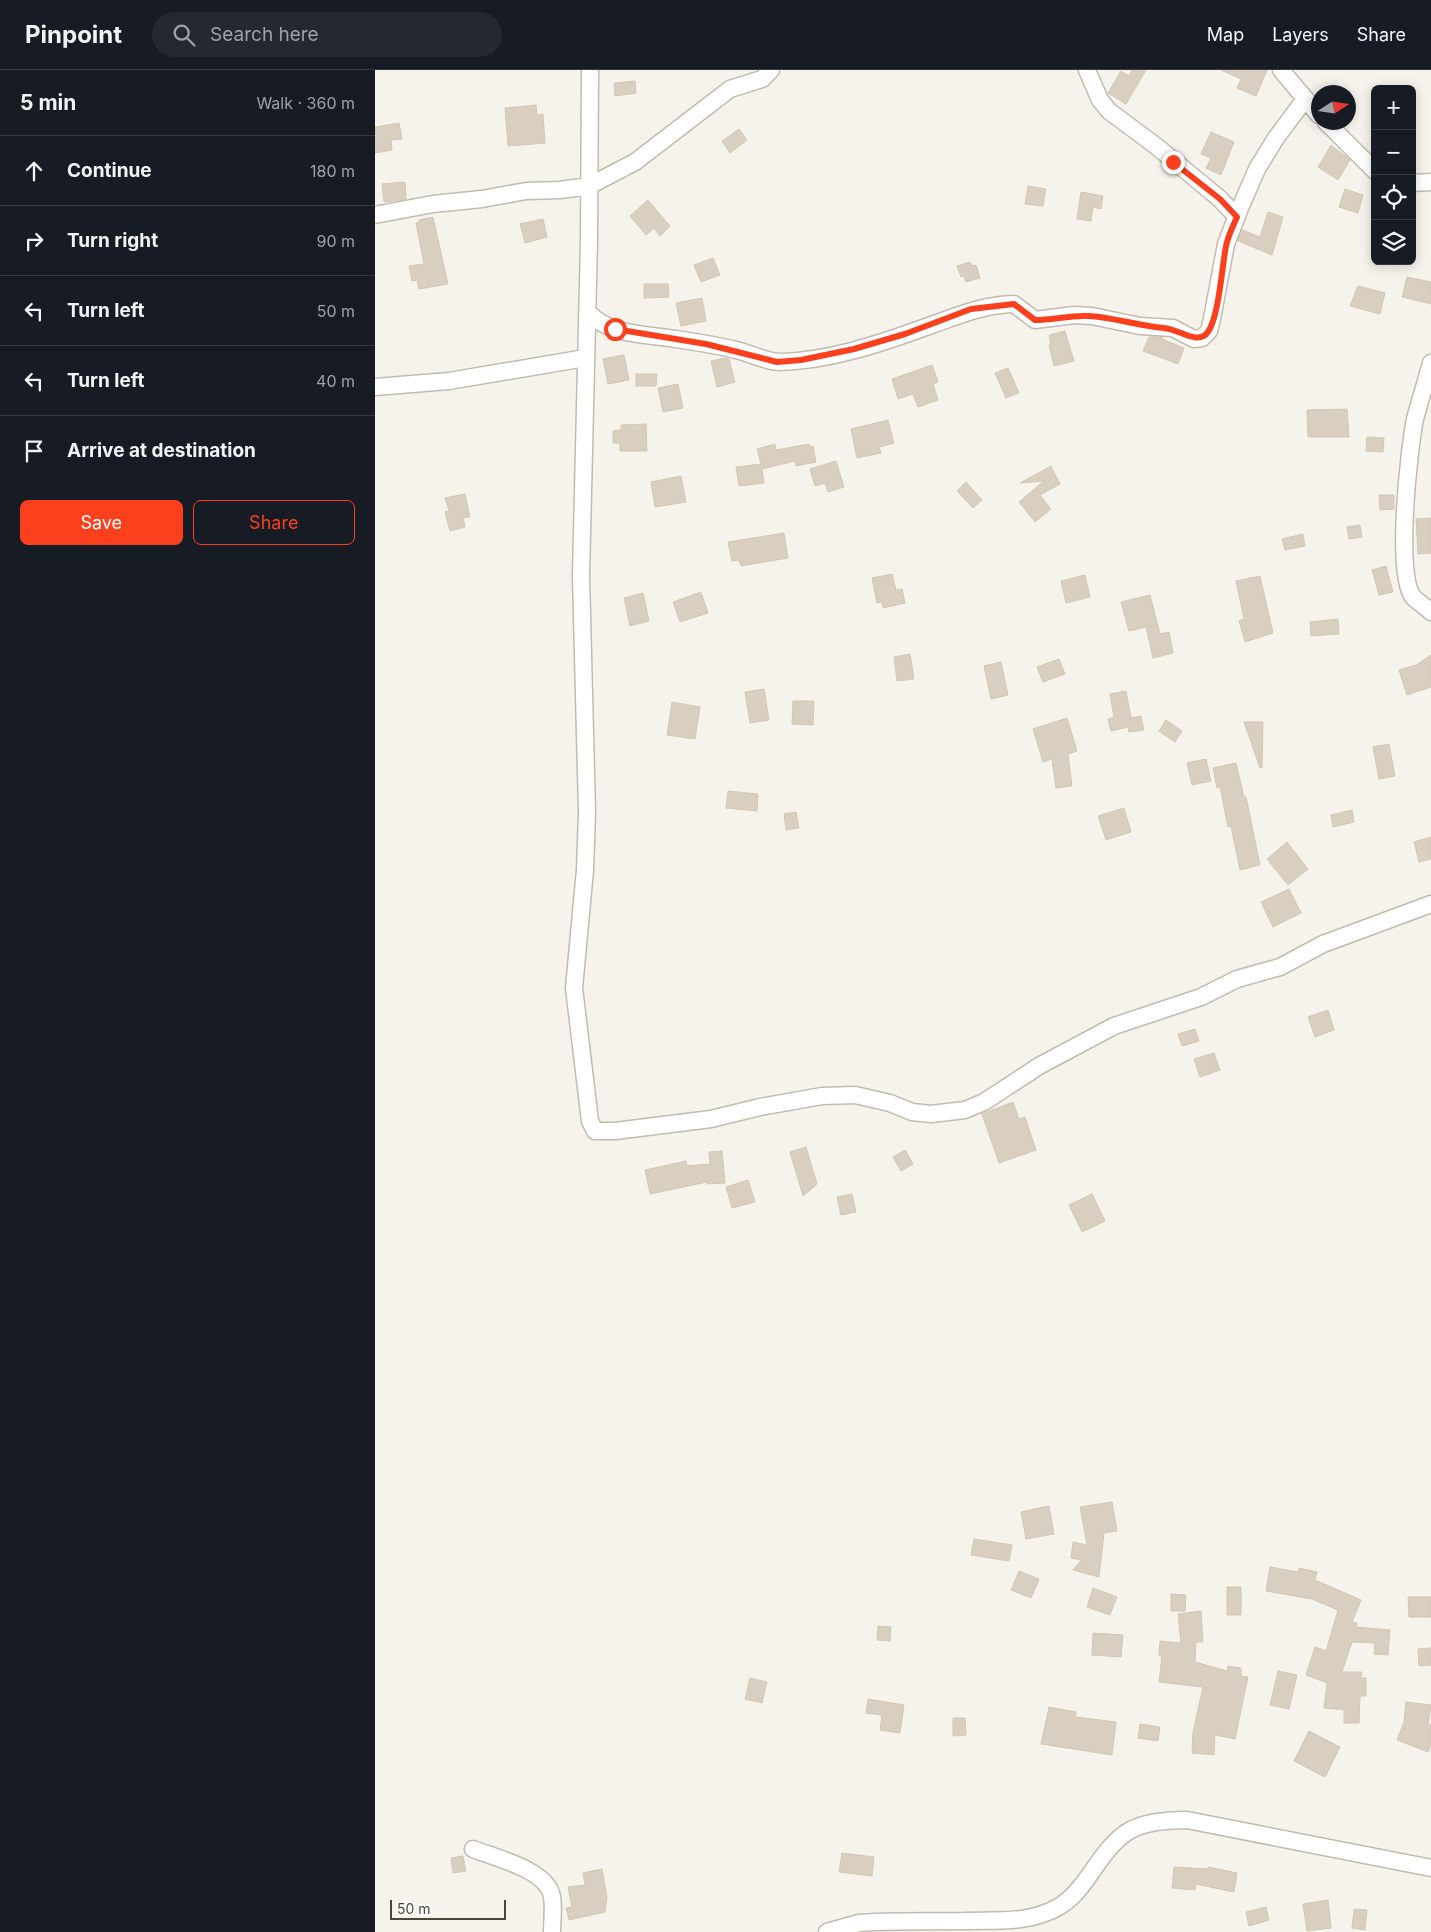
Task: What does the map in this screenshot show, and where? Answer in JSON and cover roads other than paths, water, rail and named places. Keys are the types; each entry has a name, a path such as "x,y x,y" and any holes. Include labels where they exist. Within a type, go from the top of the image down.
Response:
{"street":[{"path":"590,70 588,312 585,358 585,467 581,576 587,812 585,870 575,988 590,1121 595,1131 615,1131 711,1119 769,1105 822,1096 855,1095 890,1103 912,1112 931,1114 965,1110 984,1102 1039,1066 1114,1026 1201,997 1237,979 1280,967 1301,955 1350,933 1431,904"},
{"path":"375,215 433,204 482,199 526,191 560,190 589,186 635,162 730,89 762,79 771,70"},
{"path":"1087,70 1100,100 1109,111 1156,146 1220,199 1237,217"},
{"path":"1281,70 1311,106"},
{"path":"588,312 596,322 615,329 706,344 777,362 801,360 871,345 939,323 971,309 1000,304 1014,304 1035,320 1074,315 1092,316 1140,326 1173,328 1194,339 1202,338 1209,331 1220,288 1226,244 1257,170 1276,138 1305,99"},
{"path":"1334,130 1371,167"},
{"path":"1416,183 1431,182"},
{"path":"375,387 449,381 585,358"},
{"path":"1431,363 1415,419 1410,450 1406,491 1405,544 1412,596 1431,612"},
{"path":"827,1932 859,1923 1013,1922 1040,1915 1059,1906 1083,1885 1115,1840 1137,1825 1150,1821 1187,1820 1431,1868"},
{"path":"473,1848 537,1874 548,1884 552,1897 551,1932"}]}
